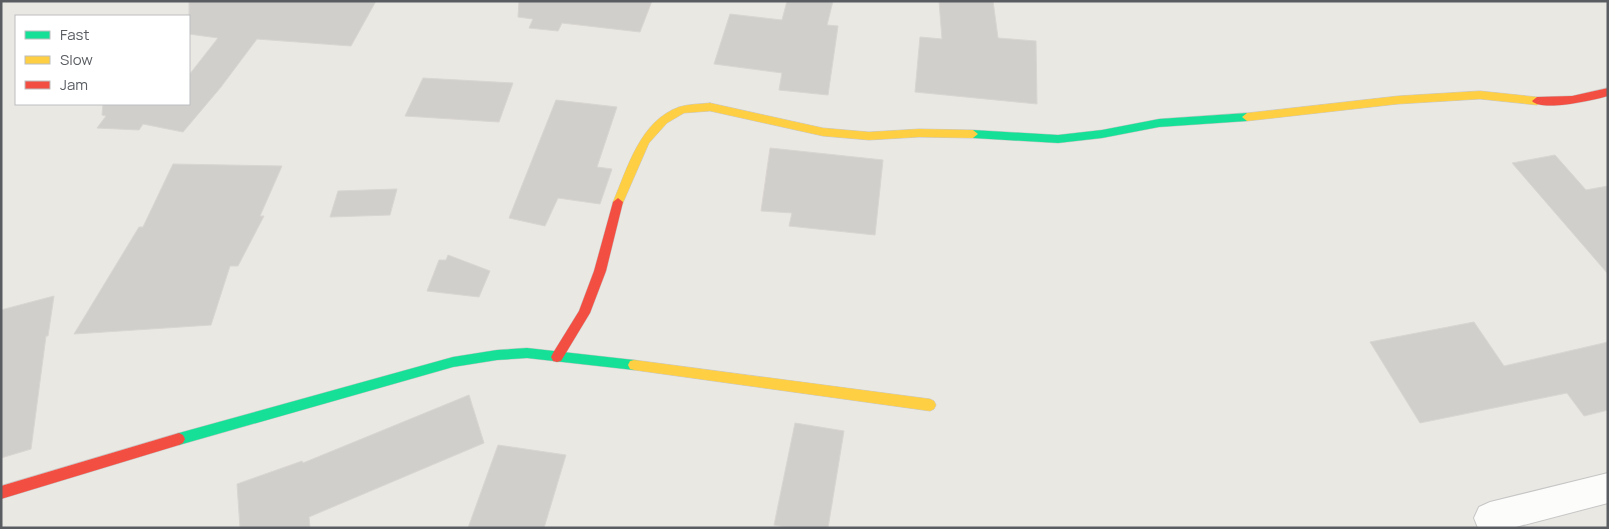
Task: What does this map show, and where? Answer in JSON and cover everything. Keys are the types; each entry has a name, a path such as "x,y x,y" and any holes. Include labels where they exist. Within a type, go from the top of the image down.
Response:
{"street":[{"path":"557,357 584,313 600,271 616,205 645,141 663,120 682,110 710,107 823,132 869,136 919,133 1058,139 1102,134 1159,124 1268,116 1398,100 1480,95 1538,101 1566,101 1592,98 1608,92"},
{"path":"1,494 192,435 453,362 507,354 527,354 664,368 930,405"},
{"path":"1490,518 1608,488"}],"building":[{"path":"189,1 376,1 351,46 257,39 221,87 183,132 143,124 139,130 97,128 106,116 102,115 103,105 190,105 190,74 218,38 190,34"},
{"path":"519,1 652,1 640,32 562,23 558,31 529,28 533,19 518,17"},
{"path":"787,1 833,1 827,25 838,26 828,95 779,90 782,73 714,64 730,14 782,20"},
{"path":"939,1 993,1 998,38 1036,41 1037,104 915,92 920,37 942,39"},
{"path":"423,78 513,83 499,122 405,116"},
{"path":"556,100 617,107 597,167 612,169 600,204 558,198 545,226 509,218"},
{"path":"770,148 883,160 875,235 789,226 792,213 761,211"},
{"path":"1555,155 1586,190 1608,186 1608,274 1512,163"},
{"path":"173,164 282,166 260,216 264,216 238,266 230,266 211,325 74,334 139,227 143,227"},
{"path":"397,189 390,215 330,217 338,191"},
{"path":"448,255 490,271 479,297 427,291 439,260 446,260"},
{"path":"54,296 48,336 46,336 31,449 1,458 1,310"},
{"path":"1474,322 1504,366 1608,342 1608,410 1584,416 1567,393 1420,423 1370,342"},
{"path":"469,395 484,443 309,517 310,528 240,528 237,484 302,461 303,463"},
{"path":"795,423 844,431 828,528 791,528 774,525"},
{"path":"498,445 566,455 544,528 468,528"}],"traffic: fast":[{"path":"973,134 1058,139 1102,134 1159,123 1247,117"},
{"path":"179,439 453,362 497,355 527,353 634,365"}],"traffic: slow":[{"path":"1247,117 1398,100 1480,95 1537,101"},
{"path":"618,202 645,141 663,120 682,110 710,107 823,132 869,136 919,133 973,134"},
{"path":"634,365 930,405"}],"traffic: jam":[{"path":"1537,101 1572,100 1608,92"},
{"path":"557,357 584,313 600,271 618,202"},
{"path":"1,493 179,439"}]}
